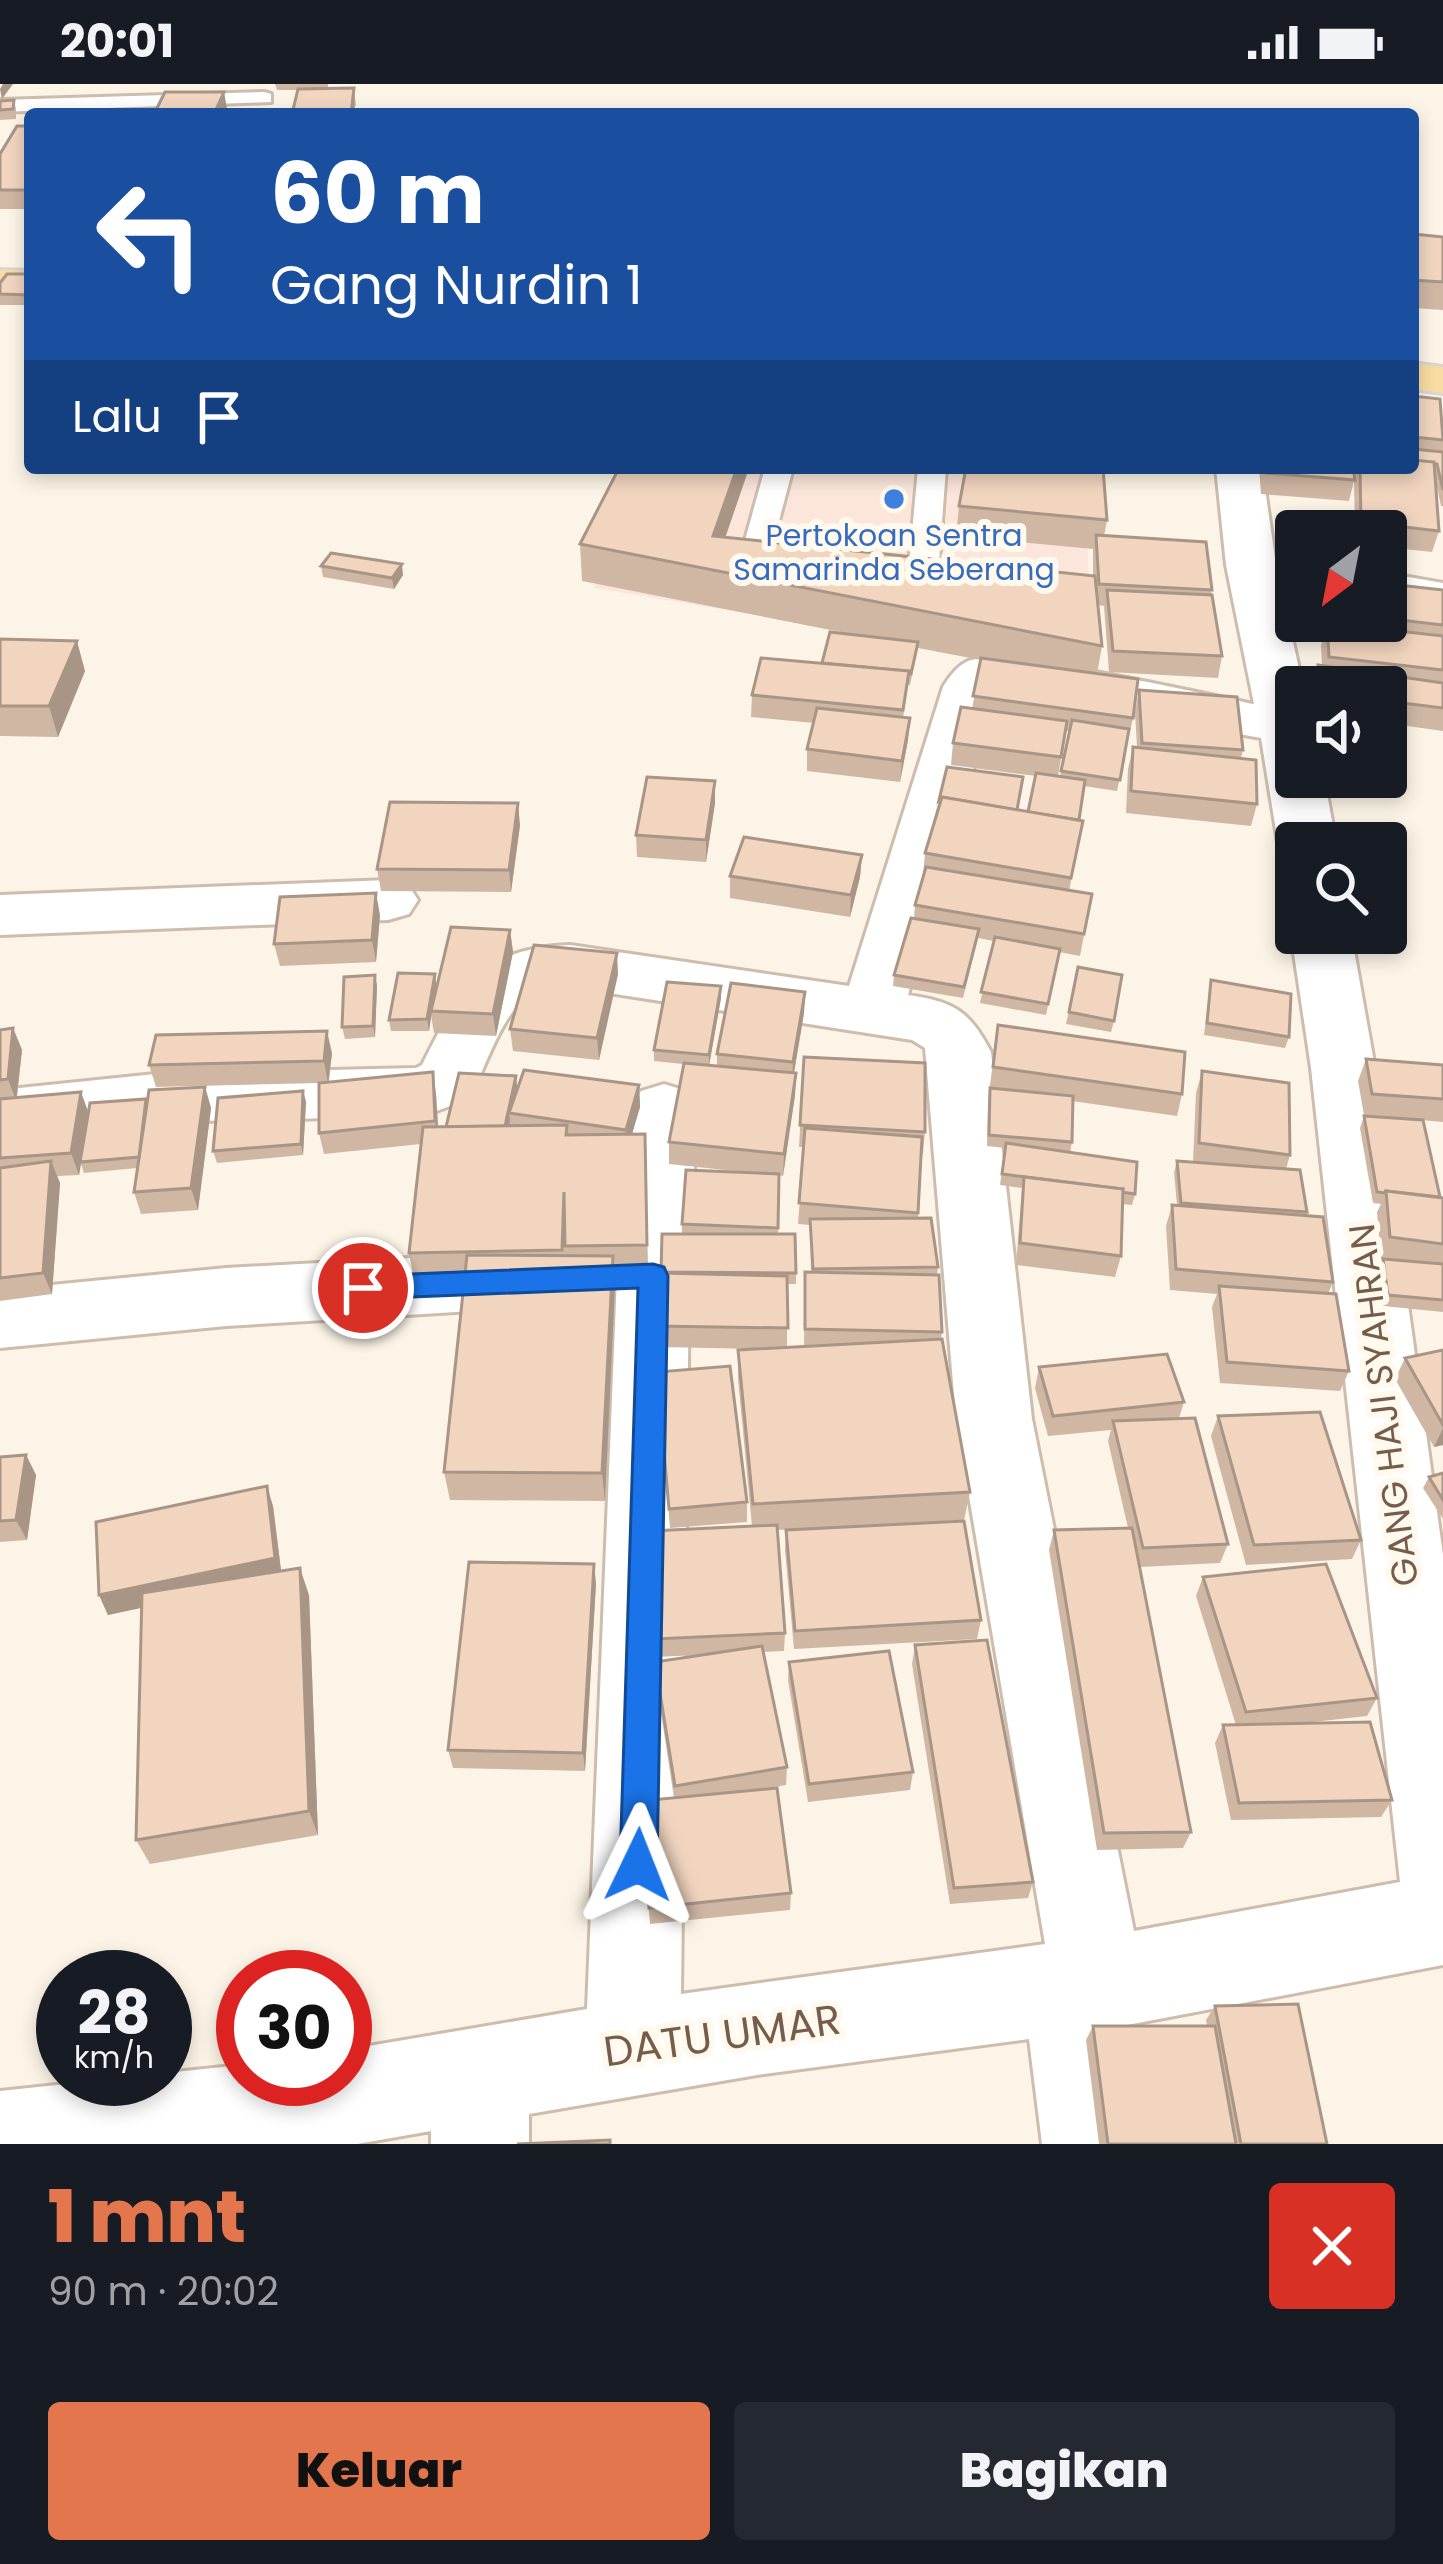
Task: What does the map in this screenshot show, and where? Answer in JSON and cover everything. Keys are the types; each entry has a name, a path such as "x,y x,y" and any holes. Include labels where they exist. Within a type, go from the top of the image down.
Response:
{"street":[{"path":"1241,474 1274,569 1284,666"},
{"path":"1407,592 1443,598"},
{"path":"873,1009 969,687 983,673 1275,755"},
{"path":"0,915 388,900"},
{"name":"GANG HAJI SYAHRAN","path":"1324,954 1443,1878"},
{"path":"0,1115 155,1098 423,1092 446,1082 481,1012 517,974 530,969 570,966 873,1009 927,1020 949,1033 959,1052 994,1419 1084,1985 1091,2144"},
{"path":"633,2048 653,1276 664,1108"},
{"path":"0,1319 454,1281 653,1276"},
{"name":"DATU UMAR","path":"0,2140 267,2128 481,2109 633,2048 1084,1985 1443,1920"}],"lane":[{"path":"0,106 110,93 264,98"},
{"path":"777,474 752,562 755,568 816,577"},
{"path":"922,588 932,474"}],"shaded area":[{"name":"Pertokoan Sentra Samarinda Seberang","path":"641,474 1083,474 1095,687 859,632 594,588"}],"building":[{"path":"354,88 352,108 293,108 298,89"},
{"path":"165,92 224,92 217,108 157,108"},
{"path":"14,100 13,109 0,110 0,101"},
{"path":"17,126 24,126 24,190 0,190 0,154"},
{"path":"1419,235 1443,237 1443,282 1419,280"},
{"path":"7,274 24,274 24,295 0,294 0,283"},
{"path":"1419,397 1440,399 1443,440 1419,438"},
{"path":"1419,450 1443,452 1443,490 1437,464 1419,461"},
{"path":"1419,461 1434,462 1439,531 1407,527 1407,510 1361,510 1360,474 1419,474"},
{"path":"616,474 735,474 713,536 1095,576 1102,646 580,544"},
{"path":"965,474 1103,474 1107,520 959,506"},
{"path":"1279,474 1354,474 1355,480"},
{"path":"1096,535 1206,542 1212,590 1099,584"},
{"path":"331,553 402,564 392,578 321,566"},
{"path":"1407,586 1443,590 1443,625 1407,621"},
{"path":"1107,590 1212,595 1222,656 1113,651"},
{"path":"830,632 918,642 911,674 822,663"},
{"path":"1407,632 1443,636 1443,670 1329,657 1328,642 1407,642"},
{"path":"0,639 77,641 49,706 0,706"},
{"path":"761,658 909,671 903,710 752,695"},
{"path":"981,658 1138,679 1133,718 973,696"},
{"path":"1407,678 1443,683 1443,708 1407,704"},
{"path":"1139,690 1237,697 1243,750 1142,743"},
{"path":"961,707 1067,721 1061,757 953,743"},
{"path":"817,708 910,718 902,761 807,749"},
{"path":"1072,720 1129,729 1120,780 1061,771"},
{"path":"1133,747 1256,760 1257,804 1131,791"},
{"path":"947,767 1023,777 1017,810 939,800"},
{"path":"1036,773 1085,780 1079,820 1028,812"},
{"path":"647,777 715,781 706,840 636,835"},
{"path":"942,797 1083,821 1071,878 925,853"},
{"path":"390,802 518,803 509,870 377,869"},
{"path":"744,837 862,855 851,895 730,876"},
{"path":"926,867 1092,894 1084,934 915,905"},
{"path":"376,893 372,940 274,944 280,897"},
{"path":"911,918 979,929 964,987 894,975"},
{"path":"451,927 510,930 493,1014 431,1011"},
{"path":"995,937 1060,949 1048,1004 981,992"},
{"path":"534,945 617,953 597,1038 510,1029"},
{"path":"1078,967 1122,975 1114,1021 1069,1012"},
{"path":"398,973 435,974 427,1019 389,1020"},
{"path":"375,975 373,1026 342,1027 344,977"},
{"path":"1211,980 1291,994 1289,1037 1207,1023"},
{"path":"667,982 721,986 709,1055 654,1050"},
{"path":"731,983 805,992 793,1062 717,1054"},
{"path":"998,1025 1185,1052 1182,1094 993,1067"},
{"path":"13,1028 8,1079 0,1080 0,1030"},
{"path":"327,1031 324,1061 149,1065 156,1035"},
{"path":"804,1057 925,1063 925,1132 800,1125"},
{"path":"1366,1059 1443,1065 1443,1099 1372,1094"},
{"path":"684,1063 796,1073 784,1154 669,1142"},
{"path":"524,1070 639,1085 626,1130 509,1113"},
{"path":"1202,1071 1289,1083 1290,1155 1199,1143"},
{"path":"433,1072 435,1121 319,1133 319,1083"},
{"path":"459,1073 516,1076 505,1126 446,1127"},
{"path":"205,1087 191,1188 134,1192 149,1090"},
{"path":"990,1088 1073,1096 1072,1142 989,1135"},
{"path":"303,1091 301,1144 213,1151 218,1098"},
{"path":"81,1092 71,1153 0,1158 0,1099"},
{"path":"146,1099 139,1157 80,1162 90,1103"},
{"path":"1364,1116 1423,1120 1440,1197 1377,1192"},
{"path":"567,1125 566,1135 645,1134 647,1245 565,1246 564,1192 562,1250 409,1253 423,1127"},
{"path":"805,1128 922,1137 918,1213 799,1203"},
{"path":"1006,1143 1137,1162 1135,1194 1002,1174"},
{"path":"51,1161 43,1273 0,1278 0,1168"},
{"path":"1177,1161 1300,1170 1307,1212 1181,1203"},
{"path":"686,1170 779,1174 778,1228 682,1224"},
{"path":"1024,1177 1123,1189 1121,1256 1020,1243"},
{"path":"1386,1191 1443,1198 1443,1244 1390,1237"},
{"path":"1172,1205 1323,1217 1333,1282 1176,1269"},
{"path":"931,1218 938,1267 813,1269 810,1219"},
{"path":"662,1234 795,1234 796,1273 661,1272"},
{"path":"467,1255 613,1256 602,1473 444,1472"},
{"path":"1383,1259 1443,1264 1443,1300 1388,1295"},
{"path":"805,1272 939,1275 942,1332 805,1329"},
{"path":"660,1273 787,1276 788,1328 657,1326"},
{"path":"1219,1286 1336,1294 1349,1371 1227,1362"},
{"path":"942,1339 970,1492 753,1504 738,1350"},
{"path":"1443,1350 1443,1425 1405,1358"},
{"path":"1167,1354 1184,1402 1053,1416 1039,1367"},
{"path":"730,1366 747,1502 669,1509 657,1372"},
{"path":"1320,1412 1361,1540 1254,1545 1218,1416"},
{"path":"1195,1418 1228,1544 1143,1548 1113,1421"},
{"path":"26,1455 16,1520 0,1521 0,1457"},
{"path":"1443,1473 1443,1500 1429,1477"},
{"path":"267,1486 275,1558 99,1595 96,1522"},
{"path":"964,1521 981,1620 795,1631 786,1530"},
{"path":"777,1525 785,1633 655,1639 651,1531"},
{"path":"1132,1528 1191,1832 1104,1833 1054,1530"},
{"path":"469,1562 594,1564 583,1753 448,1750"},
{"path":"1326,1564 1377,1698 1246,1712 1203,1577"},
{"path":"300,1568 309,1811 136,1840 142,1593"},
{"path":"987,1640 1033,1882 954,1888 915,1645"},
{"path":"762,1646 787,1767 675,1786 655,1662"},
{"path":"889,1651 913,1772 809,1784 789,1662"},
{"path":"1370,1722 1392,1800 1239,1803 1223,1725"},
{"path":"777,1788 791,1893 649,1908 640,1801"},
{"path":"1298,2004 1327,2144 1241,2144 1215,2006"},
{"path":"1093,2026 1215,2026 1236,2144 1108,2144"},
{"path":"610,2140 610,2144 517,2144"}],"place":[{"name":"Pertokoan Sentra Samarinda Seberang","path":"894,499"}],"route":[{"path":"363,1288 653,1276 638,1865"}]}
